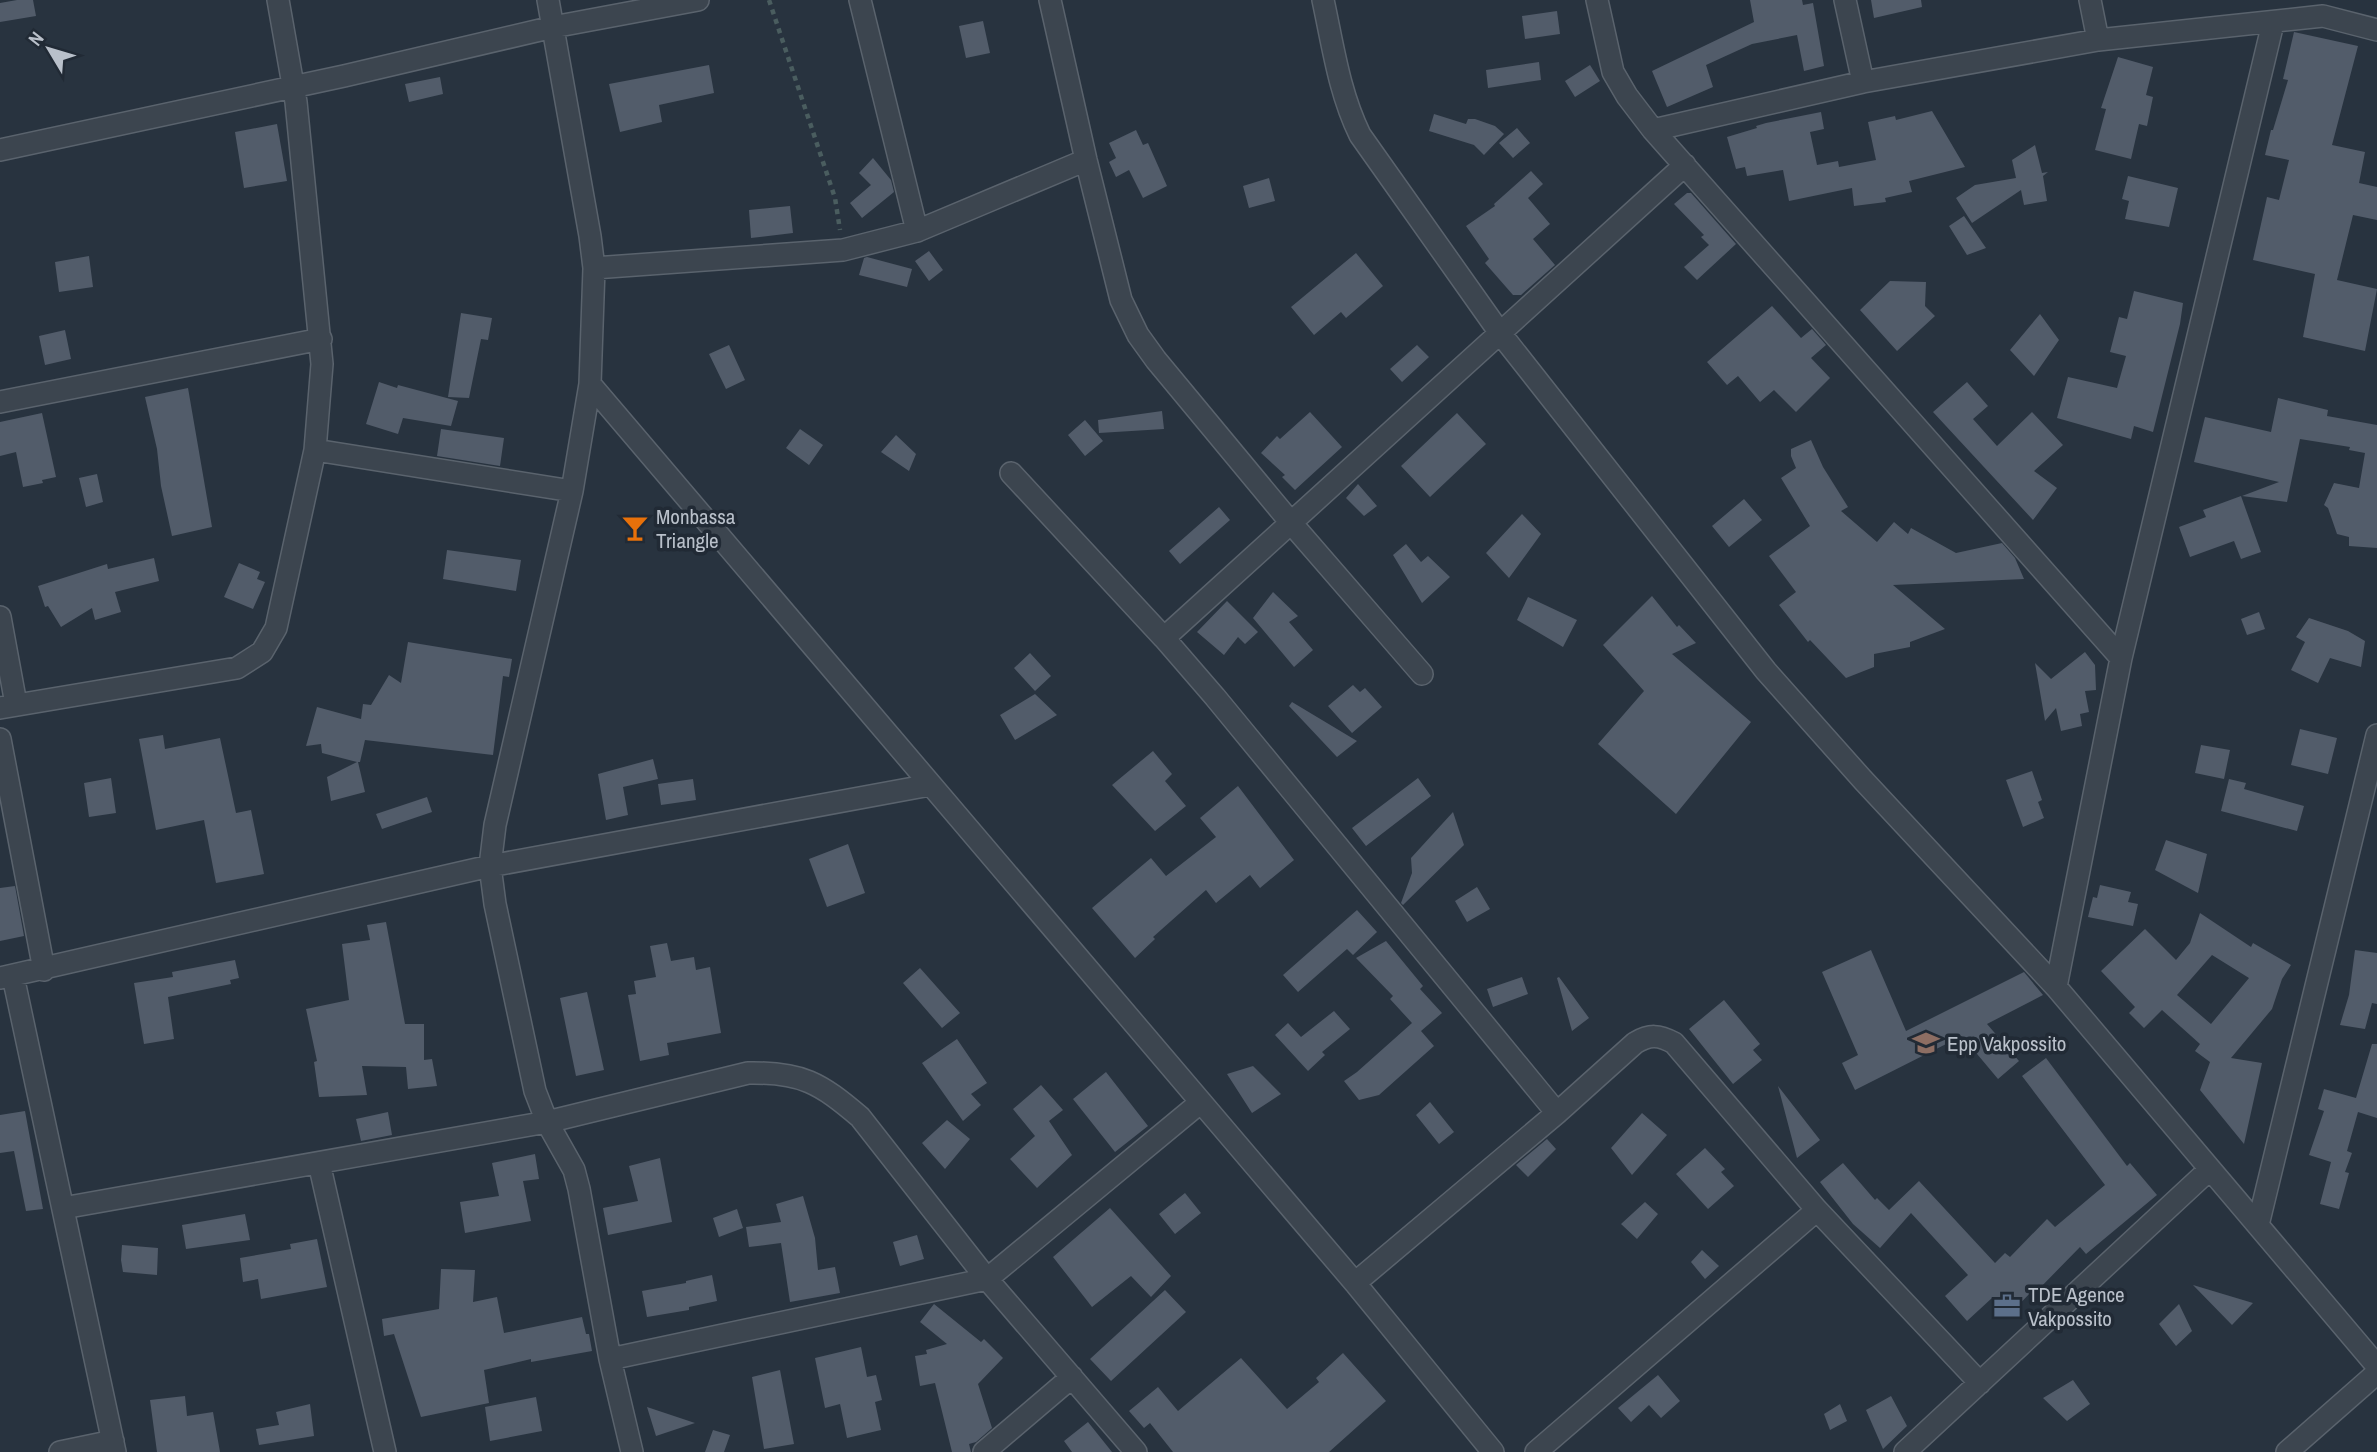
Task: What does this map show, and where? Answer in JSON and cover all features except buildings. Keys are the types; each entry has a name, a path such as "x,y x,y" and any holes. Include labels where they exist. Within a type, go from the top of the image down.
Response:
{"street":[{"path":"0,617 8,706 237,667 262,652 276,628 315,450 322,364 294,86 278,0"},
{"path":"548,0 594,268 590,384 572,491 495,825 490,866 495,904 535,1091 547,1122 564,1150 579,1189 610,1359 632,1452"},
{"path":"0,150 553,27 698,0"},
{"path":"860,0 917,231"},
{"path":"1050,0 1121,300 1138,335 1292,524 1422,674"},
{"path":"1323,0 1341,88 1360,135 1500,333 1766,671 1863,780 2056,987 2377,1366"},
{"path":"1597,0 1613,72 1627,96 1653,130 2121,658"},
{"path":"1844,0 1863,82"},
{"path":"2090,0 2098,40"},
{"path":"1653,130 1863,82 2098,40 2273,23 2322,8 2377,30"},
{"path":"2056,987 2121,658 2273,23"},
{"path":"594,268 844,250 917,231 1086,160"},
{"path":"1164,638 1685,165"},
{"path":"0,402 321,339"},
{"path":"590,384 1355,1283 1493,1452"},
{"path":"315,450 572,491"},
{"path":"1011,473 1164,638 1557,1113"},
{"path":"2258,1225 2377,735"},
{"path":"0,738 44,970"},
{"path":"60,1452 114,1446 63,1208 6,977 490,866 930,785"},
{"path":"1355,1283 1557,1113 1635,1043 1647,1036 1661,1036 1674,1043 1817,1210 1980,1383"},
{"path":"63,1208 547,1122 748,1073 779,1072 807,1079 835,1096 860,1117 987,1279 1136,1452"},
{"path":"610,1359 987,1279 1201,1102"},
{"path":"319,1163 384,1452"},
{"path":"1905,1452 2210,1169"},
{"path":"1536,1452 1817,1210"},
{"path":"2287,1452 2377,1373"},
{"path":"984,1452 1072,1377"}],"path":[{"path":"769,0 835,198 844,250"}],"place":[{"name":"Monbassa Triangle","path":"635,528"},
{"name":"Epp Vakpossito","path":"1926,1043"},
{"name":"TDE Agence Vakpossito","path":"2007,1306"}]}
